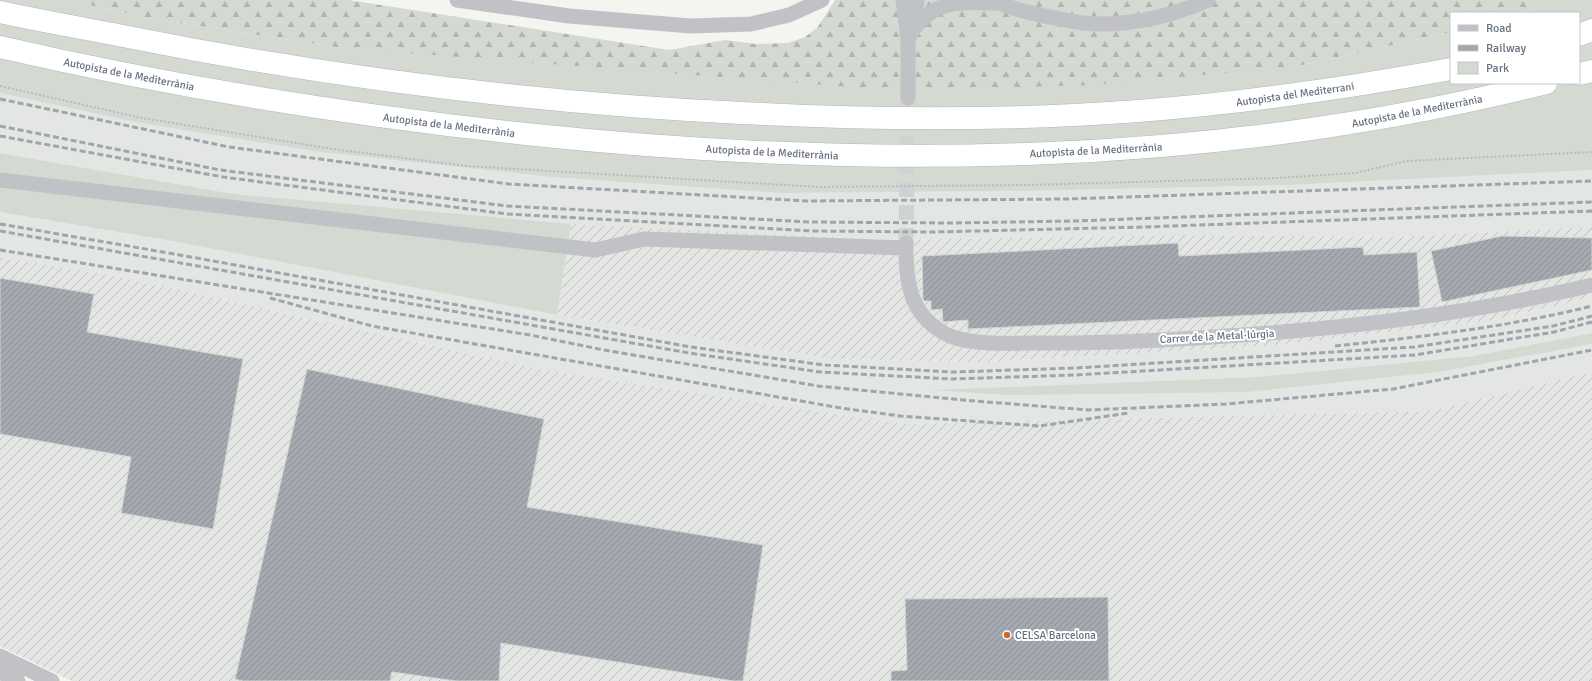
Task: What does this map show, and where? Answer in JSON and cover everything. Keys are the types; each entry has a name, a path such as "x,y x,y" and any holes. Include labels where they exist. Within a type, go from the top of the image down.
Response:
{"highway":[{"name":"Autopista del Mediterrani","path":"0,12 191,50 381,81 558,102 677,110 868,119 958,119 1137,111 1285,96 1450,69"},
{"path":"1580,35 1592,31"},
{"name":"Autopista de la Mediterrània","path":"0,47 199,88 310,107 420,122 641,145 836,155 1005,155 1120,150 1200,143 1312,130 1416,112 1542,84"},
{"path":"1580,74 1592,70"}],"street":[{"path":"457,0 569,16 691,26 751,24 789,16 822,0"},
{"path":"903,0 910,33"},
{"path":"908,98 910,33 917,0"},
{"path":"910,33 925,14 945,2 995,2 1040,15 1082,23 1111,24 1140,21 1188,8 1208,0"},
{"name":"Carrer de la Metal·lúrgia","path":"0,180 595,250 644,239 906,246 907,281 910,294 917,308 938,328 950,336 976,342 1098,343 1314,330 1434,316 1540,298 1592,285"},
{"path":"0,656 52,681"},
{"path":"0,672 18,681"}],"shaded area":[{"path":"0,93 140,123 319,152 551,177 780,193 1024,191 1291,185 1592,170 1592,227 1394,237 1185,235 888,240 588,226 234,194 0,153"},
{"path":"0,212 177,242 557,315 833,359 980,362 1267,346 1494,320 1592,297 1592,333 1473,356 1256,377 937,390 1249,392 1439,372 1592,344 1592,372 1431,411 904,424 544,370 120,277 0,257"},
{"path":"571,224 888,240 1185,235 1394,237 1592,227 1592,297 1494,320 1267,346 980,362 833,359 557,315"},
{"name":"CELSA Barcelona","path":"0,257 120,277 544,370 904,424 1431,411 1592,372 1592,681 72,681 0,646"}],"green space":[{"path":"0,0 68,0 143,17 342,48 1298,66 1450,32 1450,84 1580,84 1580,12 1525,12 1529,10 1538,0 1592,0 1592,170 1291,185 1024,191 780,193 551,177 319,152 140,123 0,93"},
{"path":"68,0 349,0 669,50 725,40 756,44 788,43 805,37 817,28 835,0 1538,0 1529,10 1525,12 1450,12 1450,32 1298,66 1093,85 891,90 342,48 143,17"},
{"path":"0,153 234,194 571,224 557,315 177,242 0,212"},
{"path":"1592,333 1592,344 1439,372 1249,392 1008,395 932,390 1256,377 1473,356"}],"building":[{"path":"1502,236 1592,238 1592,270 1442,302 1431,251"},
{"path":"1178,243 1179,256 1363,247 1364,255 1417,252 1420,307 968,329 968,320 943,322 942,309 931,310 931,301 924,301 923,299 922,256"},
{"path":"0,278 94,294 87,332 243,359 213,529 121,513 131,457 0,434"},
{"path":"307,369 544,419 527,507 763,545 743,681 733,681 501,643 499,681 456,681 392,672 390,681 243,681 235,679"},
{"name":"CELSA Barcelona","path":"1108,597 1109,681 891,681 891,671 907,670 905,599"}],"tunnel":[{"path":"906,243 908,98"}],"railway":[{"path":"0,99 229,147 509,184 807,201 1068,199 1592,181"},
{"path":"0,126 220,170 507,206 810,222 950,223 1075,221 1592,202"},
{"path":"0,136 223,177 507,214 812,231 933,232 1144,227 1592,211"},
{"path":"0,224 691,347 824,365 953,372 1076,368 1414,347 1553,326 1592,316"},
{"path":"0,231 689,353 820,372 952,379 1075,375 1415,355 1554,332 1592,322"},
{"path":"0,250 530,335 604,350 818,386 1088,410 1226,404 1393,389 1592,350"},
{"path":"270,298 372,326 841,408 900,416 1039,426 1129,413"},
{"path":"1335,346 1496,326 1592,306"}],"place":[{"name":"CELSA Barcelona","path":"1007,635"}]}
